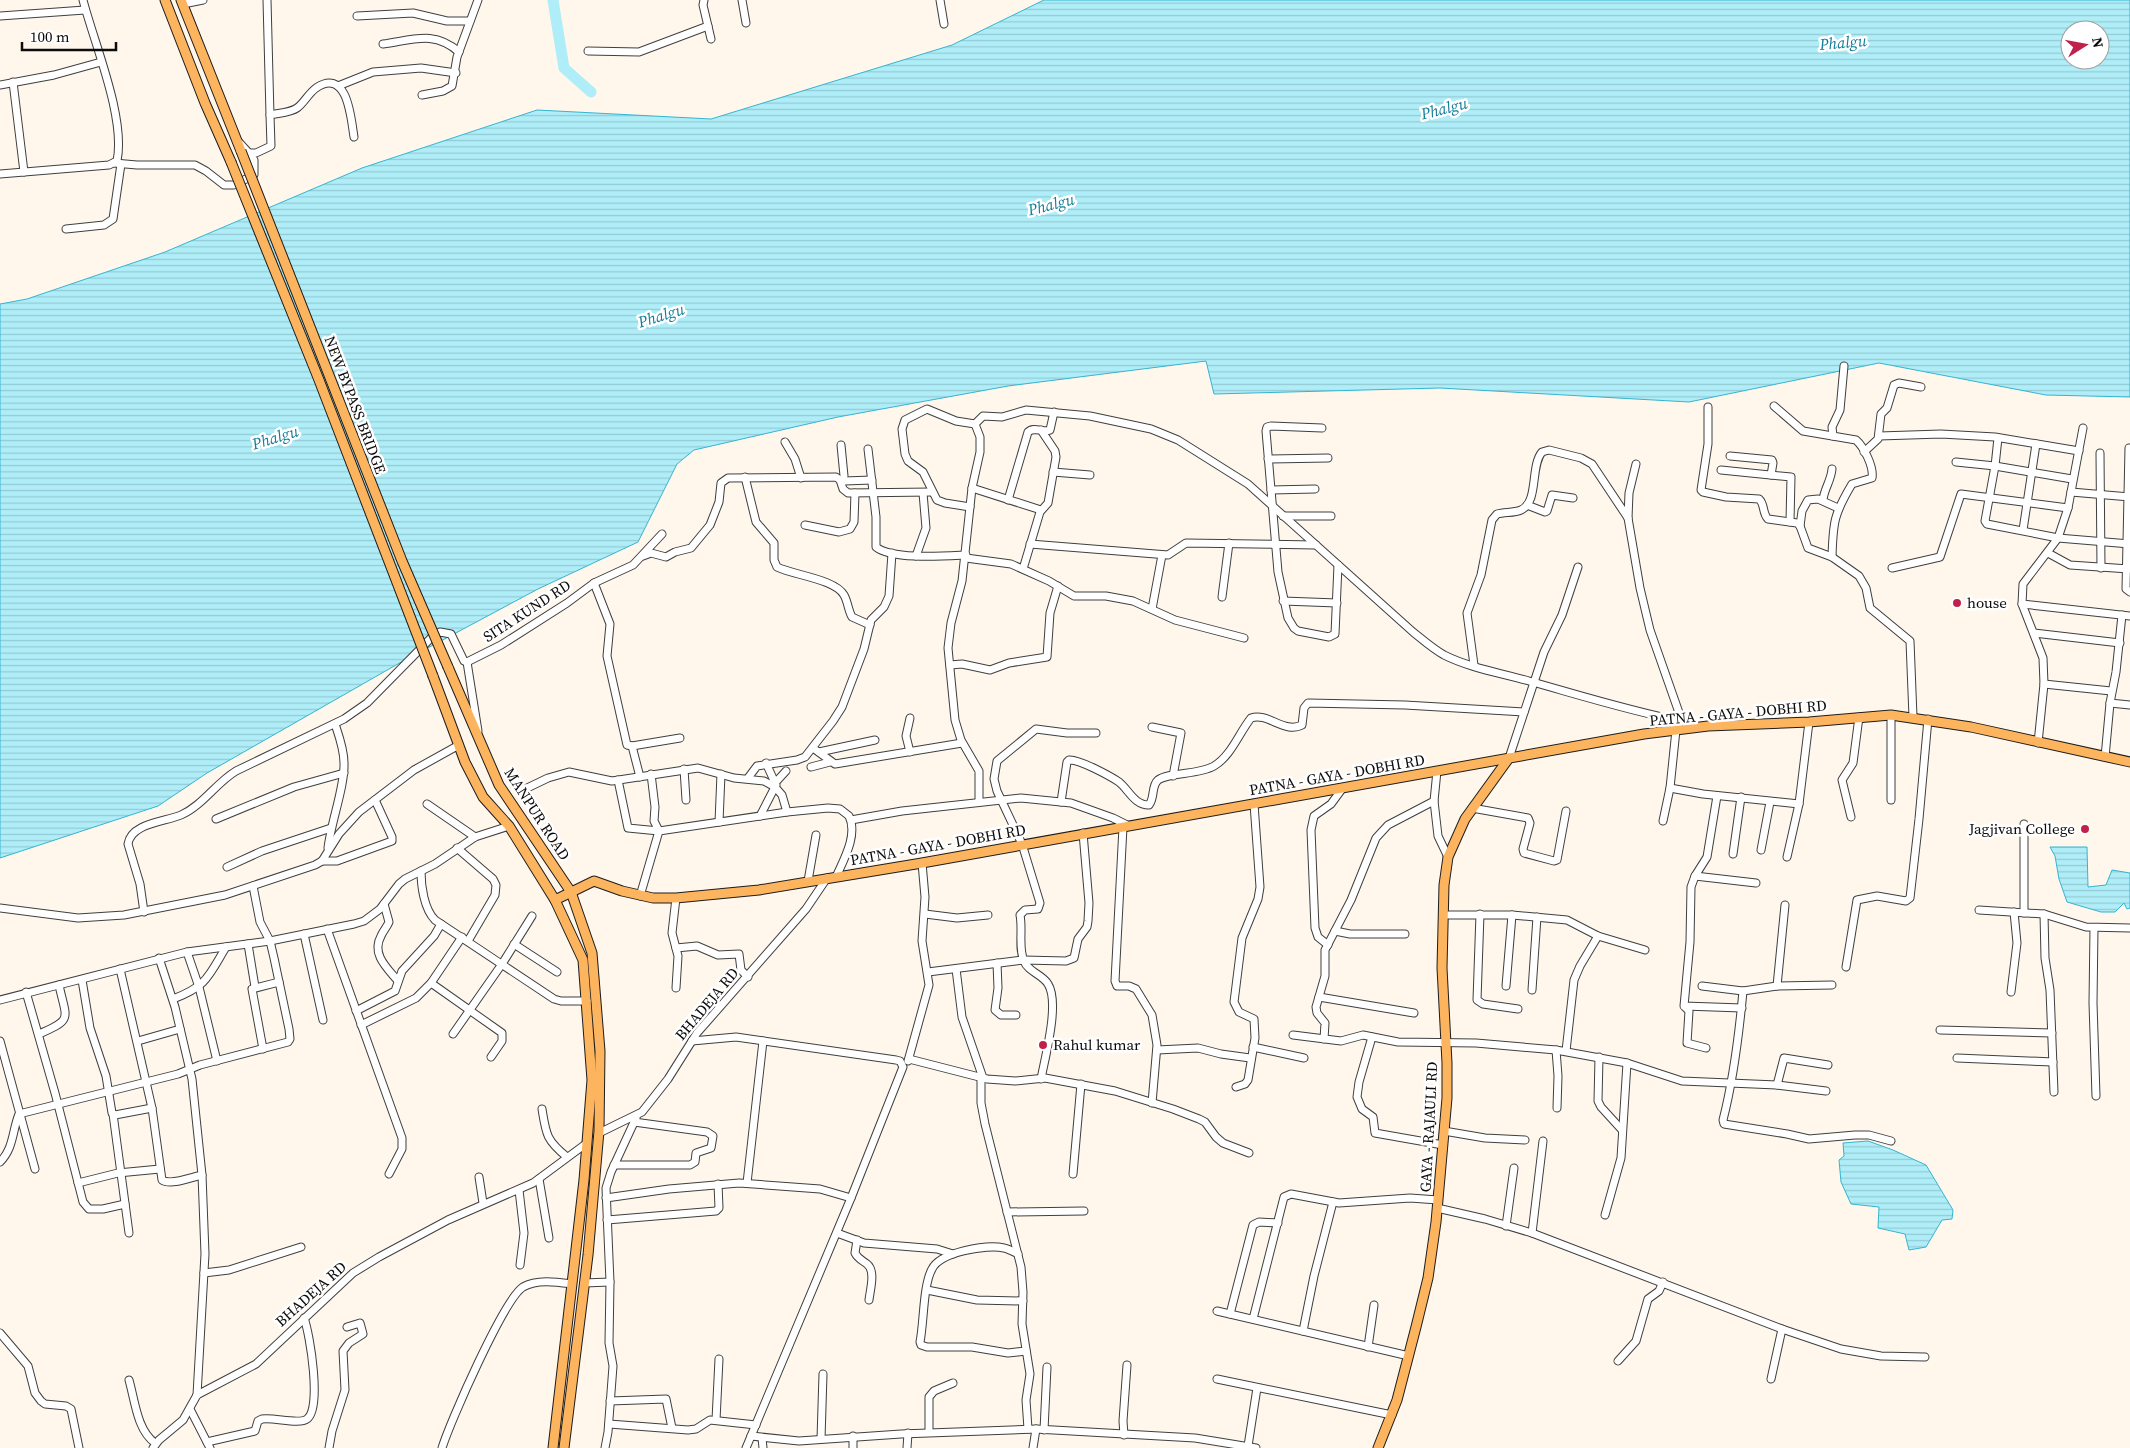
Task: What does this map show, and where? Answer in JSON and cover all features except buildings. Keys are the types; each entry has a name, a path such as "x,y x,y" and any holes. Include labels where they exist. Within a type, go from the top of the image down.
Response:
{"main road":[{"name":"NEW BYPASS BRIDGE","path":"165,0 205,103 231,162 319,380 433,676"},
{"name":"NEW BYPASS BRIDGE","path":"182,2 235,138 245,152 402,561 448,667"},
{"name":"MANPUR ROAD","path":"448,667 499,785 571,892 592,953 600,1051 599,1133 584,1283 564,1448"},
{"name":"MANPUR ROAD","path":"433,676 459,745 483,797 509,826 555,900 583,960 592,1080 587,1143 553,1448"},
{"name":"PATNA - GAYA - DOBHI RD","path":"555,900 594,881 640,896 676,898 759,890 1676,730 1684,725 1809,722 1891,715 1928,719 1971,727 2130,762"},
{"name":"GAYA - RAJAULI RD","path":"1378,1448 1392,1416 1409,1356 1428,1278 1438,1204 1448,1080 1442,991 1444,885 1448,856 1459,830 1472,808 1510,758"}],"street":[{"path":"66,229 104,224 113,219 119,154 119,136 115,109 83,0"},
{"path":"182,2 203,0"},
{"path":"245,152 256,153 271,146 267,0"},
{"path":"422,95 449,89 452,86 459,52 478,0"},
{"path":"742,0 746,23"},
{"path":"940,0 944,24"},
{"path":"701,2 711,39"},
{"path":"0,16 85,10"},
{"path":"358,16 404,12 448,21 470,21"},
{"path":"588,51 635,52 708,26"},
{"path":"383,44 435,38 447,43 459,52"},
{"path":"0,85 54,75 100,62"},
{"path":"270,115 297,108 318,87 338,86 373,72 421,68 456,72"},
{"path":"13,82 24,172"},
{"path":"338,86 347,98 354,137"},
{"path":"0,174 118,163 195,165 224,185 234,185 254,175 254,160 245,152"},
{"path":"1832,436 1832,426 1840,414 1844,366"},
{"path":"1864,452 1879,436 1881,414 1887,408 1894,385 1899,383 1921,387"},
{"path":"1774,406 1803,432 1856,440 1864,452 1872,478 1852,484 1838,508 1833,527 1832,557"},
{"path":"1708,407 1708,438 1701,490 1726,497 1759,499 1763,504 1765,516 1768,518 1800,526"},
{"path":"970,507 940,502 932,492 923,472 906,458 902,428 904,423 912,416 927,409 956,421 975,424"},
{"path":"975,424 980,418 985,416 1002,417 1026,410 1090,416 1164,433 1196,450 1234,474 1272,505 1434,649 1452,658 1474,665 1684,725"},
{"path":"1008,500 1028,432 1033,429 1050,430 1054,412"},
{"path":"975,424 980,437 980,452 972,488 962,581 951,623 948,648 953,710 957,730 962,743 979,771 979,802"},
{"path":"1322,428 1268,426 1266,430 1282,601 1294,628 1303,632 1331,637 1336,633 1338,565"},
{"path":"2038,743 2044,684 2042,658 2022,604 2024,584 2058,538 2068,508 2083,428"},
{"path":"1023,569 1042,510 1048,502 1056,454 1041,430"},
{"path":"1879,436 1941,434 1998,438 2079,451"},
{"path":"1998,438 1996,466 1986,523 2058,538 2129,544"},
{"path":"785,442 795,459 801,478"},
{"path":"2023,530 2036,444"},
{"path":"841,445 845,492 932,492"},
{"path":"2129,448 2129,569 2126,589 2130,592"},
{"path":"868,449 876,517 876,547 880,550 916,556 966,556 1006,562 1058,586 1074,596 1124,599 1175,620 1244,638"},
{"path":"1474,665 1467,613 1481,575 1492,520 1497,514 1519,511 1527,505 1534,487 1536,464 1540,454 1550,450 1581,458 1595,467 1628,518"},
{"path":"2100,453 2101,568"},
{"path":"1730,456 1772,460 1771,475"},
{"path":"1268,459 1328,458"},
{"path":"1956,462 1996,466 2072,479"},
{"path":"1636,464 1629,493 1628,518 1650,630 1684,725"},
{"path":"1823,500 1831,478 1832,469"},
{"path":"1721,470 1792,478 1790,522"},
{"path":"1053,472 1090,475"},
{"path":"745,477 756,522 774,543 774,560 777,566 828,584 839,590 845,597 852,617 870,625"},
{"path":"643,556 651,553 666,557 674,552 691,548 713,520 719,502 722,480 728,478 836,477 843,482 872,480"},
{"path":"972,488 1042,510"},
{"path":"1271,490 1315,489"},
{"path":"916,556 926,528 923,492"},
{"path":"2071,492 2129,497"},
{"path":"806,525 839,532 850,529 854,522 855,493"},
{"path":"1892,568 1938,559 1942,555 1961,494 2068,508"},
{"path":"1527,505 1546,512 1552,495 1573,498"},
{"path":"1838,508 1823,500 1813,498 1808,500 1802,511 1800,526 1808,548 1832,557 1859,576 1866,588 1870,608 1910,640 1913,717"},
{"path":"1283,516 1331,516"},
{"name":"SITA KUND RD","path":"467,662 501,645 567,603 594,583 633,565 662,534"},
{"path":"1030,544 1162,555 1170,555 1186,542 1316,546"},
{"path":"1222,597 1229,543"},
{"path":"816,750 839,714 860,659 872,618 884,607 889,596 892,553"},
{"path":"2048,553 2070,566 2129,569"},
{"path":"1152,609 1162,555"},
{"path":"1510,758 1544,652 1562,615 1578,567"},
{"path":"594,583 610,624 607,656 626,742 629,746 632,746 680,738"},
{"path":"950,665 962,664 990,670 1009,663 1047,657 1050,613 1058,586"},
{"path":"1282,601 1337,602"},
{"path":"2022,604 2130,616"},
{"path":"2106,757 2111,691 2120,643 2122,615"},
{"path":"144,912 140,884 128,844 134,832 140,828 182,815 214,790 223,779 236,771 336,724 367,702 402,665 436,634 444,632 451,634 464,661 467,662 479,740"},
{"path":"2034,633 2120,643"},
{"path":"2044,684 2111,691"},
{"path":"1061,802 1067,762 1069,760 1076,761 1112,778 1122,785 1135,800 1146,805 1151,802 1154,786 1158,781 1215,766 1224,758 1251,718 1262,717 1287,727 1300,726 1304,708 1308,703 1404,705 1524,712"},
{"path":"2110,703 2130,705"},
{"path":"1891,715 1891,800"},
{"path":"1851,817 1842,780 1853,763 1859,717"},
{"path":"910,718 906,736 910,752"},
{"path":"1846,967 1857,900 1873,896 1906,901 1910,898 1928,719"},
{"path":"1787,857 1799,804 1809,722"},
{"path":"325,858 344,773 343,750 336,724"},
{"path":"1152,727 1181,733 1173,776"},
{"path":"1041,1079 1052,1021 1051,994 1047,983 1041,976 1028,968 1023,960 1020,915 1024,910 1038,909 1040,904 1022,844 994,779 997,761 1036,729 1066,734 1096,733"},
{"path":"1663,821 1670,788 1676,730"},
{"path":"748,778 754,768 766,763 802,758 816,750 875,740"},
{"path":"816,750 830,762 837,764 962,743"},
{"path":"325,858 342,830 359,812 414,770 459,745"},
{"path":"632,746 640,777"},
{"path":"811,767 830,762"},
{"path":"766,763 776,787 784,798 787,812"},
{"path":"523,790 548,778 569,772 618,780 698,768 734,778 759,779 776,787"},
{"path":"684,769 686,800"},
{"path":"760,816 786,771"},
{"path":"1437,772 1434,801 1438,836 1448,856"},
{"path":"216,819 294,787 344,773"},
{"path":"640,896 659,831 654,821 655,799 652,774"},
{"path":"719,822 721,774"},
{"path":"618,780 628,828 659,831 787,812 835,808 845,812 851,820 902,811 929,810 1001,799 1021,798 1061,802 1099,812 1126,827 1115,982 1117,986 1134,987 1139,992 1152,1015 1157,1050 1152,1103"},
{"path":"1670,788 1717,796 1799,804"},
{"path":"1328,946 1318,937 1315,928 1312,830 1314,816 1331,804 1342,789"},
{"path":"1706,1048 1688,1043 1689,1011 1685,1007 1690,942 1691,887 1694,876 1707,857 1717,796"},
{"path":"1733,854 1741,797"},
{"path":"0,908 87,918 144,912 210,899 253,886 325,858 337,861 392,841 392,837 375,800"},
{"path":"1324,1039 1325,1023 1316,1010 1325,976 1324,955 1351,900 1376,838 1388,825 1434,801"},
{"path":"1761,850 1770,802"},
{"path":"427,804 474,837"},
{"path":"1236,1087 1245,1084 1248,1080 1250,1058 1256,1031 1254,1019 1239,1012 1234,1002 1242,938 1258,899 1260,887 1254,804"},
{"path":"1472,808 1528,818 1530,823 1523,849 1524,853 1554,861 1558,860 1566,811"},
{"name":"BHADEJA RD","path":"599,1133 635,1119 662,1088 692,1041 832,877 850,841 851,820"},
{"path":"2024,824 2024,913"},
{"path":"0,1000 187,952 270,941 364,921 384,904 399,884 474,837 509,826"},
{"path":"227,867 262,851 331,828"},
{"path":"928,972 1023,960 1071,960 1075,956 1078,939 1087,927 1088,921 1089,903 1083,833"},
{"path":"808,881 816,835"},
{"path":"361,1025 411,1002 431,983 465,939 495,895 496,885 493,880 458,848"},
{"path":"746,1448 852,1198 903,1067 909,1059 928,992 928,972 922,941 925,886 922,863"},
{"path":"421,871 421,883 428,912 441,924 558,1001 587,1001"},
{"path":"1694,876 1756,883"},
{"path":"19,1114 284,1044 290,1039 270,941 260,922 253,886"},
{"path":"676,898 672,933 678,956 676,988"},
{"path":"384,904 389,922 381,936 378,951 381,960 398,981"},
{"path":"1778,986 1786,905"},
{"path":"1979,910 2044,914 2094,928 2130,928"},
{"path":"2011,992 2017,943 2014,912"},
{"path":"924,914 957,918 988,915"},
{"path":"1480,914 1478,1003 1518,1009"},
{"path":"2044,914 2045,958 2050,990 2054,1092"},
{"path":"1443,915 1512,915 1574,922 1598,936 1645,950"},
{"path":"1506,986 1512,915"},
{"path":"453,1034 502,964 532,916"},
{"path":"1532,990 1537,917"},
{"path":"356,1011 394,991 402,971 434,936 441,924"},
{"path":"2094,928 2093,1003 2096,1096"},
{"path":"327,930 402,1142 402,1148 389,1174"},
{"path":"1335,931 1350,934 1405,934"},
{"path":"304,934 323,1020"},
{"path":"1566,1051 1574,980 1598,936"},
{"path":"248,944 255,987 252,989 252,992 263,1049"},
{"path":"514,944 557,972"},
{"path":"676,948 697,946 718,955 739,954 741,970 748,976"},
{"path":"173,1000 200,987 226,947"},
{"path":"187,952 200,987 217,1061"},
{"path":"129,1380 142,1426 154,1446 178,1425 190,1409 198,1395 200,1378 205,1239 202,1175 190,1069 173,1000 160,958"},
{"path":"997,963 998,988 995,1010 1001,1015 1016,1015"},
{"path":"120,969 147,1081 162,1180 165,1182 202,1175"},
{"path":"956,969 962,1018 982,1078 984,1117 1022,1276 1022,1324 1030,1374 1026,1400 1034,1448"},
{"path":"82,980 90,1028 106,1076 122,1173 129,1233"},
{"path":"255,987 279,982"},
{"path":"431,983 502,1033 502,1041 491,1057"},
{"path":"39,1034 64,1021 65,1013 59,985"},
{"path":"1702,986 1743,991 1778,986 1832,985"},
{"path":"1743,991 1732,1084 1723,1120 1726,1126 1787,1134 1809,1139 1850,1135 1869,1136 1890,1141"},
{"path":"26,992 58,1103 83,1202 89,1209 103,1209 125,1204"},
{"path":"1319,997 1414,1013"},
{"path":"1685,1007 1742,1008"},
{"path":"138,1041 180,1029"},
{"path":"1940,1030 2052,1033"},
{"path":"1293,1036 1341,1041 1358,1035 1398,1042 1476,1043 1566,1051 1627,1063 1682,1081 1777,1085 1826,1091"},
{"path":"692,1041 728,1037 896,1060 900,1061 903,1067"},
{"path":"1372,1037 1358,1082 1357,1097 1362,1109 1373,1117 1375,1133 1443,1145"},
{"path":"0,1041 35,1169"},
{"path":"747,1183 763,1042"},
{"path":"1253,1047 1304,1058"},
{"path":"1157,1050 1198,1048 1221,1054 1250,1058"},
{"path":"1556,1050 1558,1076 1557,1108"},
{"path":"1599,1057 1598,1101 1601,1107 1622,1130"},
{"path":"1777,1085 1784,1058 1828,1065"},
{"path":"1957,1058 2053,1062"},
{"path":"909,1059 982,1078 1015,1081 1041,1079 1081,1084 1114,1091 1199,1119 1205,1122 1223,1143 1249,1154"},
{"path":"1605,1215 1620,1158 1627,1063"},
{"path":"1072,1174 1081,1084"},
{"path":"113,1114 152,1108"},
{"path":"542,1109 546,1131 551,1144 566,1157"},
{"path":"0,1162 12,1143 19,1114"},
{"path":"605,1448 609,1424 613,1366 609,1337 610,1282 606,1198 608,1180 614,1165 635,1119 707,1132 713,1136 712,1144 708,1150 696,1153 695,1162 690,1165 614,1165"},
{"path":"1444,1131 1485,1138 1525,1140"},
{"path":"1532,1233 1543,1141"},
{"name":"BHADEJA RD","path":"198,1395 256,1364 348,1276 368,1263 483,1203 519,1190 539,1179 587,1143"},
{"path":"1506,1226 1514,1168"},
{"path":"78,1183 122,1173 160,1169"},
{"path":"479,1177 483,1203"},
{"path":"539,1179 549,1238"},
{"path":"606,1198 718,1184 747,1183 820,1189 852,1198"},
{"path":"607,1220 716,1211 719,1208 718,1184"},
{"path":"519,1190 524,1233 520,1265"},
{"path":"1253,1319 1286,1195 1298,1195 1333,1202 1410,1198 1438,1204 1532,1233 1782,1329 1841,1349 1881,1356 1925,1357"},
{"path":"1303,1331 1314,1276 1333,1202"},
{"path":"1007,1212 1084,1211"},
{"path":"1230,1314 1254,1225 1259,1222 1278,1224"},
{"path":"837,1234 885,1246 937,1249 953,1254"},
{"path":"857,1240 855,1253 868,1264 872,1271 868,1300"},
{"path":"204,1273 229,1270 301,1247"},
{"path":"1018,1254 1004,1248 974,1249 953,1254 939,1260 932,1268 920,1342 923,1346 972,1347 1008,1353 1026,1351"},
{"path":"442,1448 498,1324 515,1294 528,1284 555,1282 572,1284"},
{"path":"584,1283 610,1282"},
{"path":"1618,1361 1636,1341 1648,1299 1659,1291 1663,1282"},
{"path":"927,1290 977,1300 1023,1301"},
{"path":"1368,1347 1374,1305"},
{"path":"1218,1311 1409,1356"},
{"path":"190,1409 208,1445 256,1431 258,1421 262,1419 302,1421 309,1418 314,1408 314,1394 309,1334 304,1318"},
{"path":"329,1448 332,1430 345,1390 343,1351 348,1343 363,1334 362,1325 359,1323 347,1327"},
{"path":"1771,1378 1782,1329"},
{"path":"0,1333 28,1366 34,1393 41,1401 45,1404 62,1405 71,1409 79,1448"},
{"path":"716,1420 719,1359"},
{"path":"1124,1435 1123,1409 1128,1365"},
{"path":"1044,1430 1047,1367"},
{"path":"821,1439 823,1374"},
{"path":"1217,1379 1392,1416"},
{"path":"929,1432 930,1397 934,1391 953,1383"},
{"path":"1248,1446 1258,1388"},
{"path":"610,1401 666,1399 672,1428"},
{"path":"609,1424 696,1429 706,1421 716,1420 756,1425"},
{"path":"751,1436 790,1441 929,1432 1032,1429 1195,1438 1256,1448"},
{"path":"908,1434 908,1448"},
{"path":"853,1436 854,1448"},
{"path":"762,1438 762,1448"}],"water":[{"name":"Phalgu","path":"1044,0 2130,0 2130,397 2046,395 1879,363 1689,402 1440,388 1214,394 1206,361 1008,386 838,417 694,450 677,464 638,542 538,589 396,665 207,773 158,806 0,858 0,304 27,299 165,252 362,168 537,110 711,119 952,45"},
{"path":"2050,847 2087,847 2088,887 2106,885 2112,870 2130,873 2130,908 2127,909 2124,903 2115,912 2101,912 2067,902 2059,879 2055,856"},
{"path":"1868,1141 1926,1165 1953,1210 1952,1219 1942,1220 1926,1247 1909,1250 1905,1234 1878,1228 1879,1207 1851,1204 1841,1182 1839,1160 1844,1156 1843,1143"}],"waterway":[{"path":"553,0 564,68 591,92"}],"place":[{"name":"house","path":"1957,603"},
{"name":"Jagjivan College","path":"2085,829"},
{"name":"Rahul kumar","path":"1043,1045"}]}
